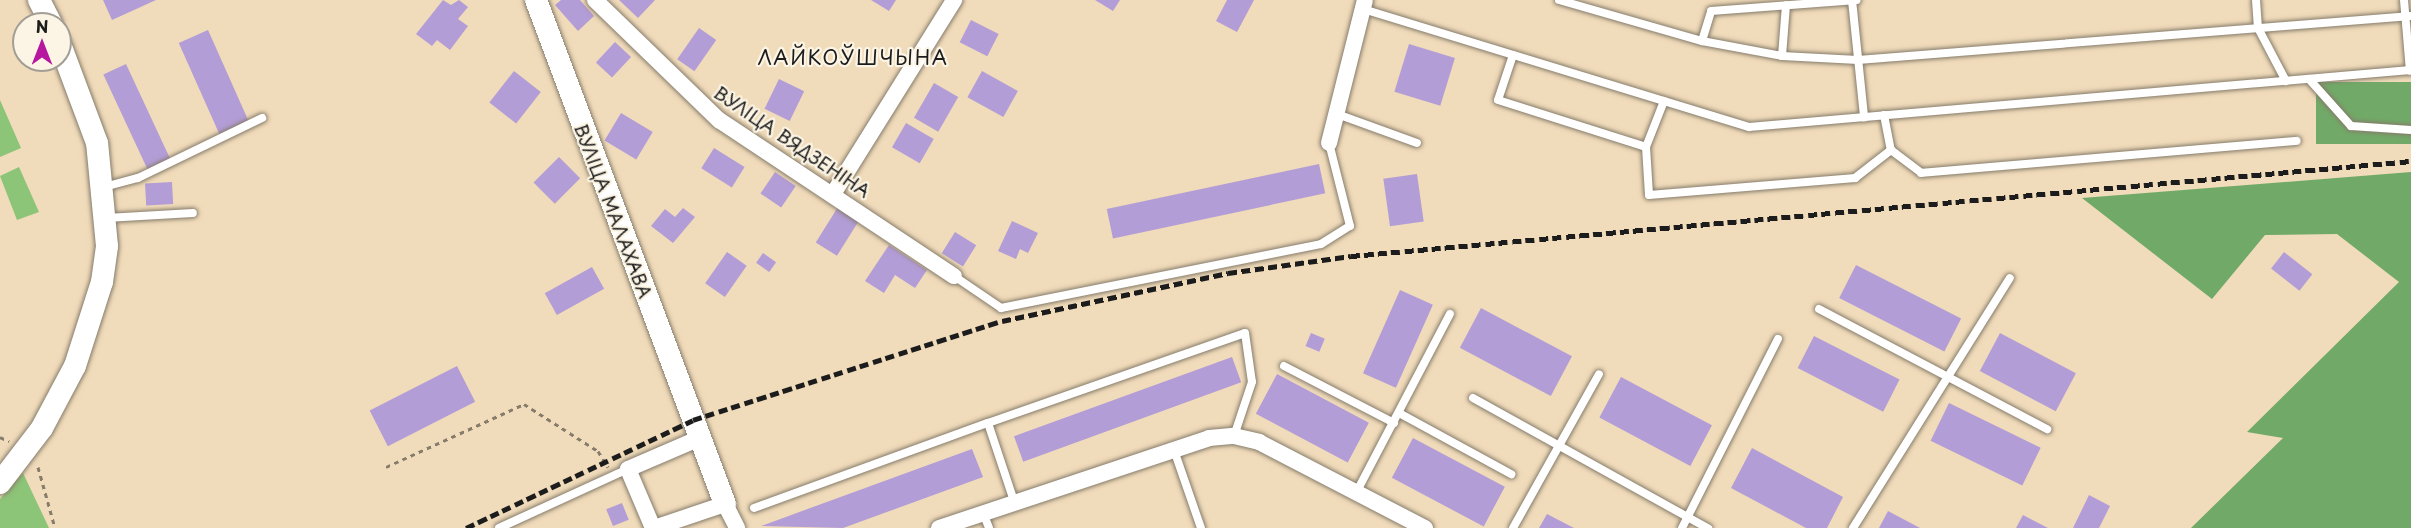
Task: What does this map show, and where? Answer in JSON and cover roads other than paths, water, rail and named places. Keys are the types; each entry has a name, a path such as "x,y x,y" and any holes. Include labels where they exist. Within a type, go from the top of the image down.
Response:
{"street":[{"name":"ВУЛІЦА МАЛАХАВА","path":"536,0 725,504"},
{"name":"ВУЛІЦА ВЯДЗЕНІНА","path":"595,0 719,120 954,276"},
{"path":"833,194 954,0"},
{"path":"1329,143 1364,4"},
{"path":"0,483 42,428 75,366 102,282 106,219 104,187 97,143 70,72"},
{"path":"697,429 628,469 654,528 725,504 737,528"},
{"path":"939,528 986,520 1014,501 1174,450 1234,436 1357,491 1425,528"}],"lane":[{"path":"1559,0 1702,41 1782,56 1858,60 2408,16"},
{"path":"1852,0 1864,117"},
{"path":"1702,41 1711,11 1857,0"},
{"path":"2256,0 2258,28 2286,81"},
{"path":"1364,4 1513,55 1749,127 2411,70 2408,16 2404,0"},
{"path":"1782,56 1786,5"},
{"path":"1513,55 1498,100 1646,147"},
{"path":"2309,79 2351,126 2411,130"},
{"path":"1664,101 1646,147 1649,195 1855,178 1891,150"},
{"path":"1337,114 1417,143"},
{"path":"1884,115 1891,150 1921,173 2297,141"},
{"path":"104,187 138,178 261,118"},
{"path":"954,276 1001,308 1321,244 1350,225 1329,143"},
{"path":"106,219 194,213"},
{"path":"1853,528 2010,278"},
{"path":"1819,309 1945,380 2047,429"},
{"path":"1357,491 1450,314"},
{"path":"754,508 1245,333 1252,382 1234,436"},
{"path":"1682,528 1778,339"},
{"path":"1284,366 1394,423"},
{"path":"1513,528 1561,448 1599,374"},
{"path":"1473,398 1708,528"},
{"path":"1399,413 1511,474"},
{"path":"988,423 1014,501"},
{"path":"1174,450 1201,528"},
{"path":"499,528 628,469"}],"railway":[{"path":"466,528 693,420 1002,321 1228,273 1351,256 2411,161"}],"district":[{"name":"ЛАЙКОЎШЧЫНА","path":"853,57"}]}
